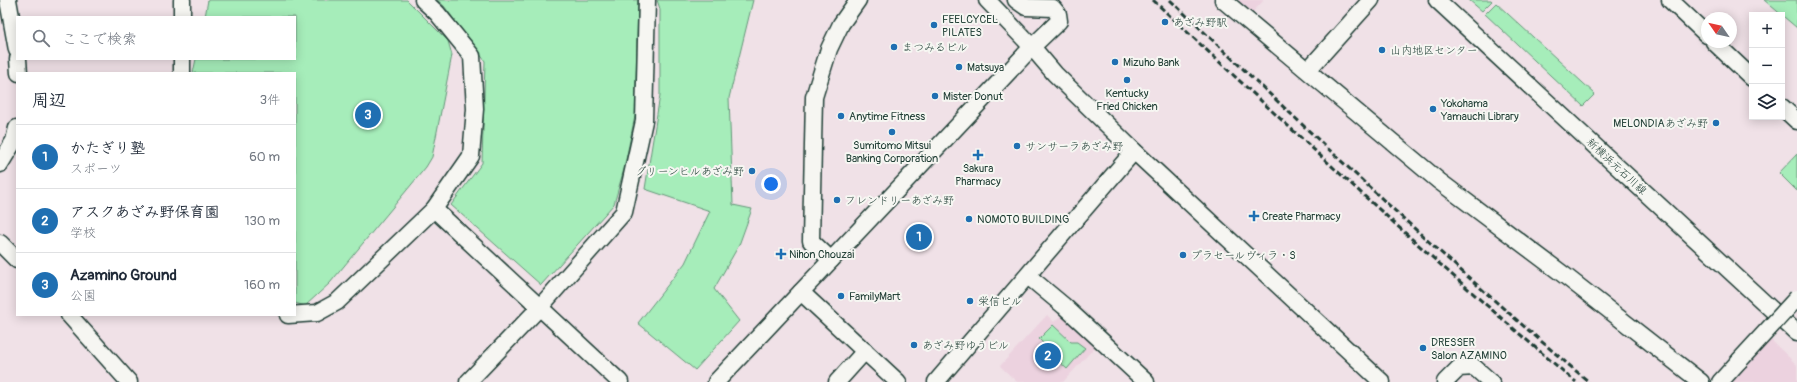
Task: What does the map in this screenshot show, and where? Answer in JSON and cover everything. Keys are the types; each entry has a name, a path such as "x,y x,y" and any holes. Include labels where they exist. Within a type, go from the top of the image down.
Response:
{"street":[{"path":"8,0 16,44"},
{"path":"182,0 182,16"},
{"path":"296,314 317,313 337,302 434,209 471,156 475,109 472,56 437,13 423,0"},
{"path":"468,382 540,307 624,212 644,121 647,0"},
{"path":"831,260 811,241 814,96 829,49 841,24 858,0"},
{"path":"987,0 1032,47 1055,74 1134,151 1382,382"},
{"path":"716,382 1032,47 1059,21 1058,14 1054,8 1026,6 1016,0"},
{"path":"1223,0 1439,181 1574,283 1701,382"},
{"path":"1308,70 1371,0"},
{"name":"新横浜元石川線","path":"1437,0 1797,333"},
{"path":"1670,0 1701,29"},
{"path":"1720,48 1749,75"},
{"path":"18,60 19,72"},
{"path":"182,60 182,72"},
{"path":"0,164 14,142 16,133"},
{"path":"936,382 1134,151"},
{"path":"434,209 620,382"},
{"path":"0,243 16,259"},
{"path":"1028,276 1064,306 1146,382"},
{"path":"801,292 898,382"},
{"path":"1720,382 1797,298"},
{"path":"78,318 129,382"},
{"path":"837,382 865,351"},
{"path":"1445,382 1459,368 1474,367 1491,382"}],"shaded area":[{"path":"1236,0 1264,0 1252,13"},
{"path":"1062,314 1096,346 1063,382 1017,382 1000,366 1047,315 1054,322"},
{"path":"1770,339 1797,365 1797,382 1731,382"}],"green space":[{"path":"208,0 407,0 448,41 452,55 432,157 426,167 330,283 305,306 296,303 296,72 193,72 196,60 296,60 296,16 205,16"},
{"path":"437,0 638,0 635,116 624,169 614,204 541,285 451,205 482,163 485,61 444,6"},
{"path":"657,0 753,0 729,98 733,205 752,209 739,245 714,289 739,321 695,370 638,323 685,263 710,211 645,189 660,95 660,9"},
{"path":"1469,0 1491,0 1492,1 1482,11"},
{"path":"1764,0 1797,0 1797,28 1785,18 1785,12 1778,12"},
{"path":"1496,3 1595,94 1583,106 1485,14"},
{"path":"1797,154 1797,191 1779,173"},
{"path":"1053,325 1071,342 1077,342 1085,348 1067,369 1041,345 1043,343 1039,339"}],"railway":[{"path":"1153,0 1415,242 1576,382"},
{"path":"1170,0 1429,242 1589,382"}],"place":[{"name":"あざみ野駅","path":"1165,22"},
{"name":"FEELCYCEL PILATES","path":"934,25"},
{"name":"まつみるビル","path":"894,47"},
{"name":"山内地区センター","path":"1382,50"},
{"name":"Mizuho Bank","path":"1115,62"},
{"name":"Matsuya","path":"959,67"},
{"name":"Kentucky Fried Chicken","path":"1127,80"},
{"name":"Mister Donut","path":"935,96"},
{"name":"Yokohama Yamauchi Library","path":"1433,109"},
{"name":"Azamino Ground","path":"368,115"},
{"name":"Anytime Fitness","path":"841,116"},
{"name":"MELONDIAあざみ野","path":"1716,123"},
{"name":"Sumitomo Mitsui Banking Corporation","path":"892,132"},
{"name":"サンサーラあざみ野","path":"1017,146"},
{"name":"Sakura Pharmacy","path":"978,155"},
{"name":"グリーンヒルあざみ野","path":"752,171"},
{"name":"フレンドリーあざみ野","path":"837,200"},
{"name":"Create Pharmacy","path":"1254,216"},
{"name":"NOMOTO BUILDING","path":"969,219"},
{"name":"かたぎり塾","path":"919,237"},
{"name":"Nihon Chouzai","path":"781,254"},
{"name":"プラセールヴィラ・S","path":"1183,255"},
{"name":"FamilyMart","path":"841,296"},
{"name":"栄信ビル","path":"970,301"},
{"name":"あざみ野ゆうビル","path":"914,345"},
{"name":"DRESSER Salon AZAMINO","path":"1423,348"},
{"name":"アスクあざみ野保育園","path":"1048,356"}]}
